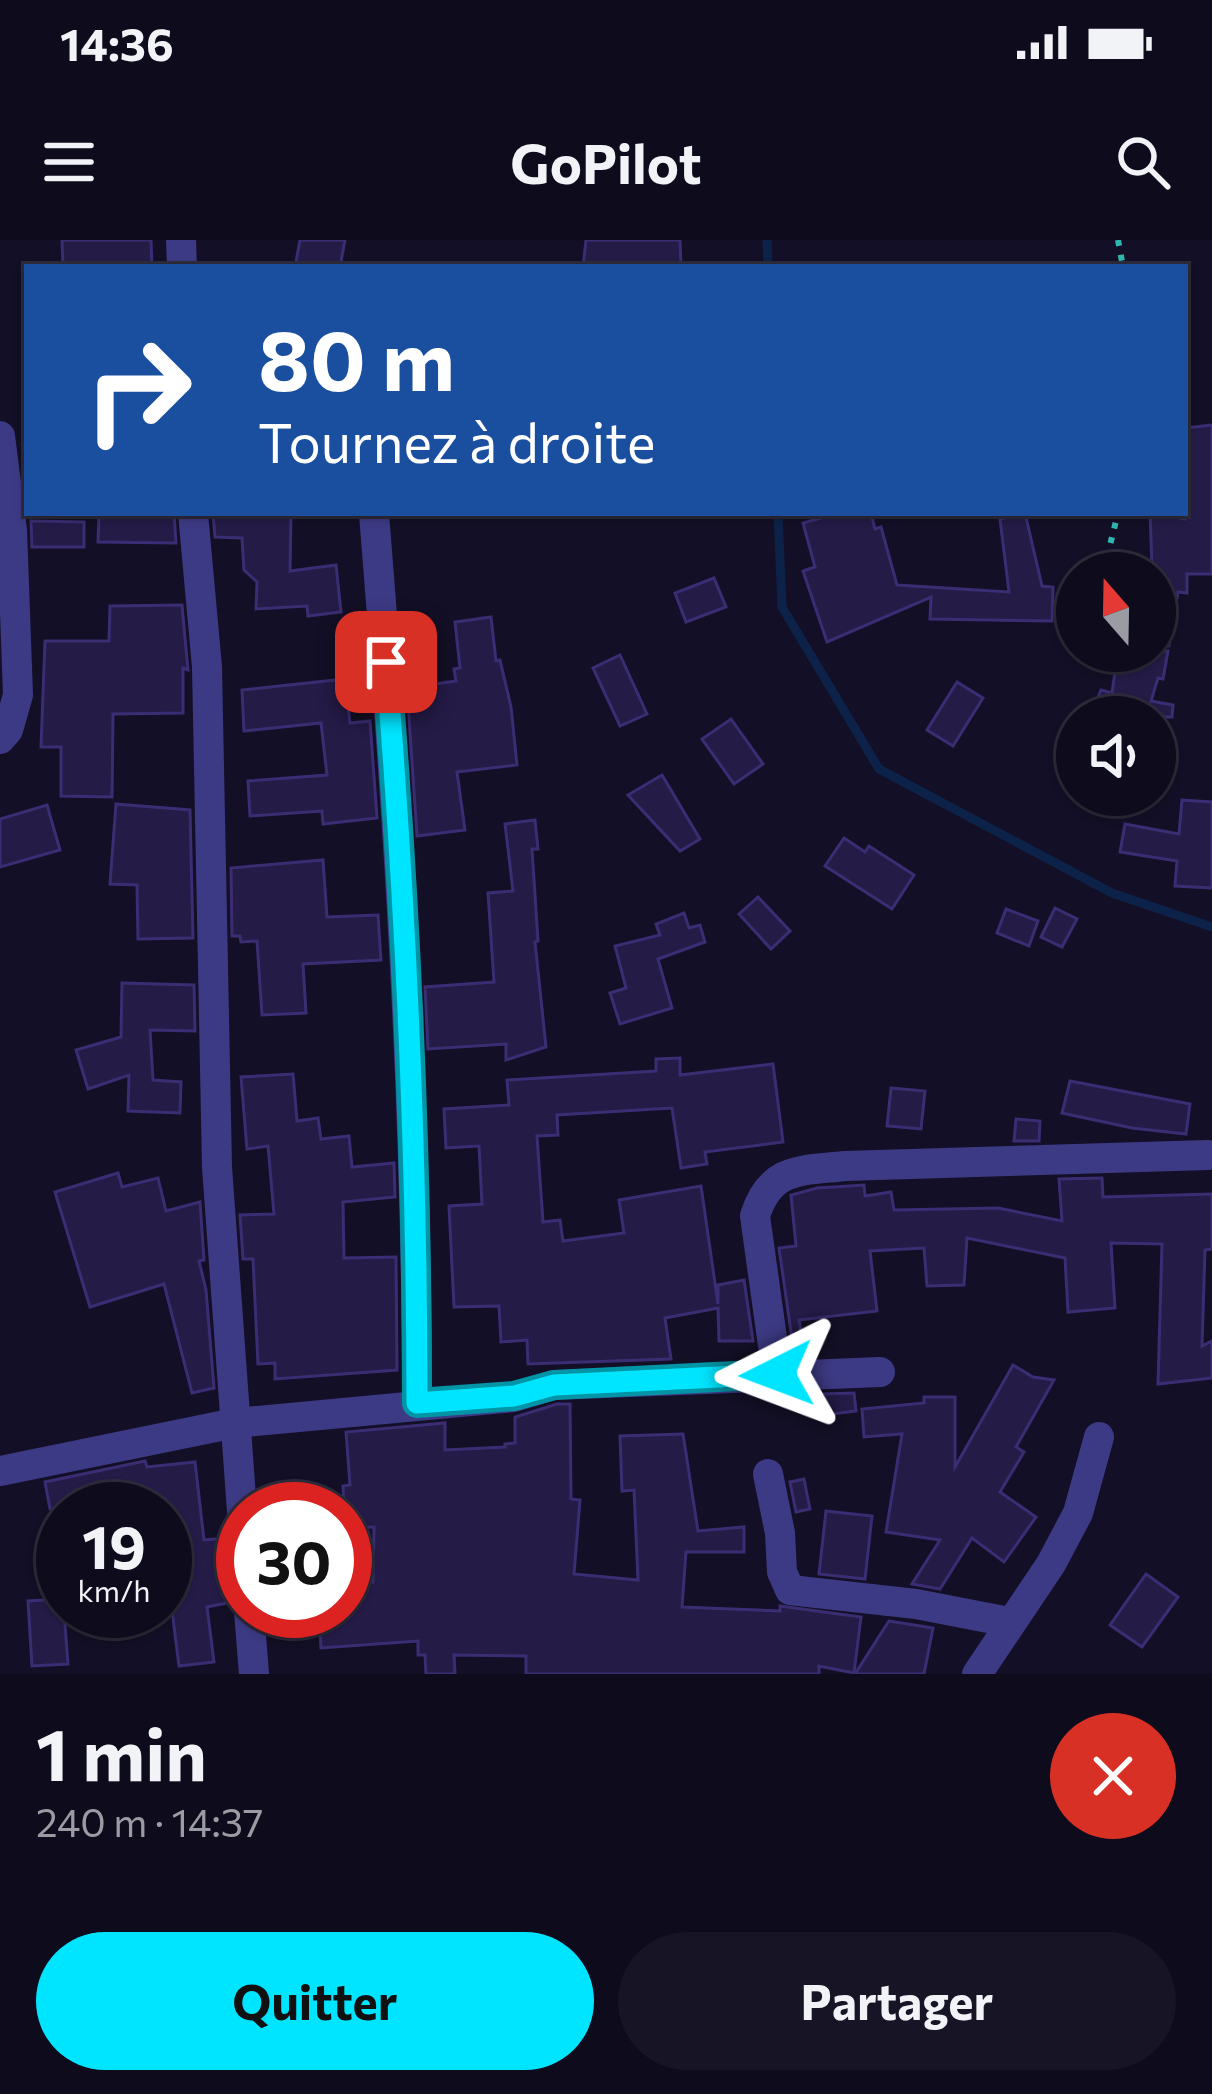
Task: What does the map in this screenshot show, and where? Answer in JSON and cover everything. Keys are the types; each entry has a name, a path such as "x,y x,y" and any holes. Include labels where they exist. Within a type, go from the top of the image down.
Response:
{"street":[{"path":"0,436 18,695 8,730 0,739"},
{"path":"193,516 207,668 217,1167 240,1482"},
{"path":"374,516 397,794 409,1030 417,1403"},
{"path":"777,1374 755,1216 763,1191 790,1172 845,1166 1208,1155"},
{"path":"0,1471 235,1423 514,1396 554,1385 880,1372"},
{"path":"977,1674 1051,1564 1078,1513 1099,1437"},
{"path":"768,1474 782,1573 790,1590 916,1604 1009,1622"},
{"path":"252,1638 254,1674"}],"path":[{"path":"1109,552 1117,516"}],"building":[{"path":"62,240 151,240 152,264 63,264"},
{"path":"300,240 345,240 341,264 296,264"},
{"path":"586,240 680,240 681,264 583,264"},
{"path":"1212,425 1212,574 1187,574 1187,593 1178,592 1176,604 1176,552 1151,552 1150,516 1188,516 1188,428"},
{"path":"99,516 174,516 176,543 98,542"},
{"path":"213,516 291,516 290,571 336,565 341,612 308,616 307,606 256,609 257,582 244,570 242,538 215,537"},
{"path":"828,516 872,516 875,529 881,527 897,585 1009,592 1000,519 1026,516 1042,586 1053,587 1052,621 930,619 931,597 827,642 803,571 815,567 803,523"},
{"path":"31,521 84,522 84,547 32,547"},
{"path":"714,578 726,607 686,622 675,593"},
{"path":"182,605 188,670 183,668 183,713 113,714 112,797 61,796 61,747 41,747 45,641 109,641 110,606"},
{"path":"491,617 496,661 500,660 511,707 517,765 457,772 465,830 417,836 407,688 456,681 454,669 460,668 455,622"},
{"path":"620,655 647,714 620,726 593,668"},
{"path":"1115,672 1164,672 1153,696 1099,696 1101,690 1112,693"},
{"path":"345,679 350,723 370,721 377,818 323,824 322,811 250,816 248,781 327,775 321,723 244,731 242,690"},
{"path":"957,682 983,698 953,746 927,730"},
{"path":"731,719 763,764 734,784 702,739"},
{"path":"662,775 700,839 680,851 628,795"},
{"path":"1182,800 1212,802 1212,888 1175,886 1177,861 1120,852 1125,824 1179,834"},
{"path":"116,804 190,810 193,938 138,939 137,885 110,884"},
{"path":"47,805 60,850 0,867 0,819"},
{"path":"535,820 535,942 546,1047 506,1060 506,1044 428,1049 425,987 494,982 488,893 513,891 505,824"},
{"path":"844,838 865,852 869,846 914,875 892,909 825,866"},
{"path":"323,860 327,917 378,915 381,960 303,964 306,1013 262,1015 257,941 241,942 240,936 232,936 231,868"},
{"path":"758,897 790,931 771,949 739,914"},
{"path":"1055,908 1077,919 1062,947 1041,937"},
{"path":"1006,909 1038,921 1029,946 997,933"},
{"path":"684,913 689,928 700,925 705,942 658,959 672,1008 620,1024 610,993 626,988 615,946 660,935 656,924"},
{"path":"122,983 194,985 195,1031 150,1030 153,1080 181,1082 180,1113 128,1111 129,1075 88,1089 76,1050 121,1037"},
{"path":"680,1058 680,1075 773,1064 783,1142 705,1152 707,1164 681,1168 672,1108 557,1115 558,1135 537,1136 543,1222 560,1220 563,1241 624,1233 619,1200 701,1186 718,1304 718,1285 744,1280 753,1341 719,1341 718,1308 665,1318 671,1359 528,1364 527,1340 501,1342 499,1306 454,1307 449,1206 482,1204 479,1146 446,1148 444,1109 509,1105 507,1080 656,1071 656,1059"},
{"path":"293,1074 297,1121 318,1118 321,1139 349,1136 352,1167 394,1163 395,1197 343,1202 344,1258 396,1257 397,1370 275,1379 275,1363 258,1364 253,1259 243,1259 240,1215 274,1214 268,1146 247,1149 241,1077"},
{"path":"1070,1081 1190,1104 1186,1134 1062,1113"},
{"path":"891,1088 925,1091 921,1129 887,1126"},
{"path":"1016,1119 1040,1121 1039,1141 1014,1141"},
{"path":"118,1173 122,1187 158,1178 166,1211 200,1202 204,1260 199,1261 214,1388 192,1393 164,1284 90,1307 55,1192"},
{"path":"1102,1178 1103,1197 1212,1194 1212,1249 1205,1250 1202,1346 1212,1341 1212,1378 1158,1384 1162,1244 1111,1243 1115,1308 1068,1312 1065,1258 967,1238 964,1285 927,1286 924,1248 870,1251 877,1311 799,1320 802,1338 792,1339 779,1248 796,1246 791,1195 864,1185 865,1196 891,1192 894,1210 998,1208 1062,1221 1059,1179"},
{"path":"1013,1365 1033,1377 1054,1380 1016,1447 1024,1452 1000,1492 1036,1517 1004,1562 972,1538 940,1589 912,1584 940,1540 886,1532 902,1434 864,1437 862,1409 924,1403 924,1397 955,1397 955,1467"},
{"path":"854,1393 856,1411 824,1415 821,1394"},
{"path":"570,1404 571,1499 580,1500 574,1574 638,1580 634,1490 622,1491 620,1436 683,1434 698,1531 744,1527 744,1552 686,1552 682,1607 780,1611 780,1606 861,1617 854,1673 819,1666 819,1674 526,1674 526,1656 454,1655 455,1674 426,1674 418,1641 321,1648 320,1638 372,1638 372,1482 350,1482 346,1432 445,1423 445,1450 505,1447 515,1443 515,1417"},
{"path":"145,1461 147,1467 195,1462 204,1540 216,1539 216,1605 207,1607 214,1662 179,1666 176,1638 192,1638 192,1482 45,1482"},
{"path":"804,1479 810,1509 796,1512 790,1482"},
{"path":"826,1511 872,1516 865,1579 819,1574"},
{"path":"1146,1574 1178,1597 1142,1647 1110,1625"},
{"path":"28,1601 36,1601 36,1638 66,1638 68,1664 32,1666"},
{"path":"889,1621 933,1628 924,1674 855,1674"}],"waterway":[{"path":"767,240 768,264"},
{"path":"778,516 782,607 879,769 1112,893 1212,927"}],"route":[{"path":"386,662 409,1030 417,1403 514,1396 554,1385 777,1374"}]}
